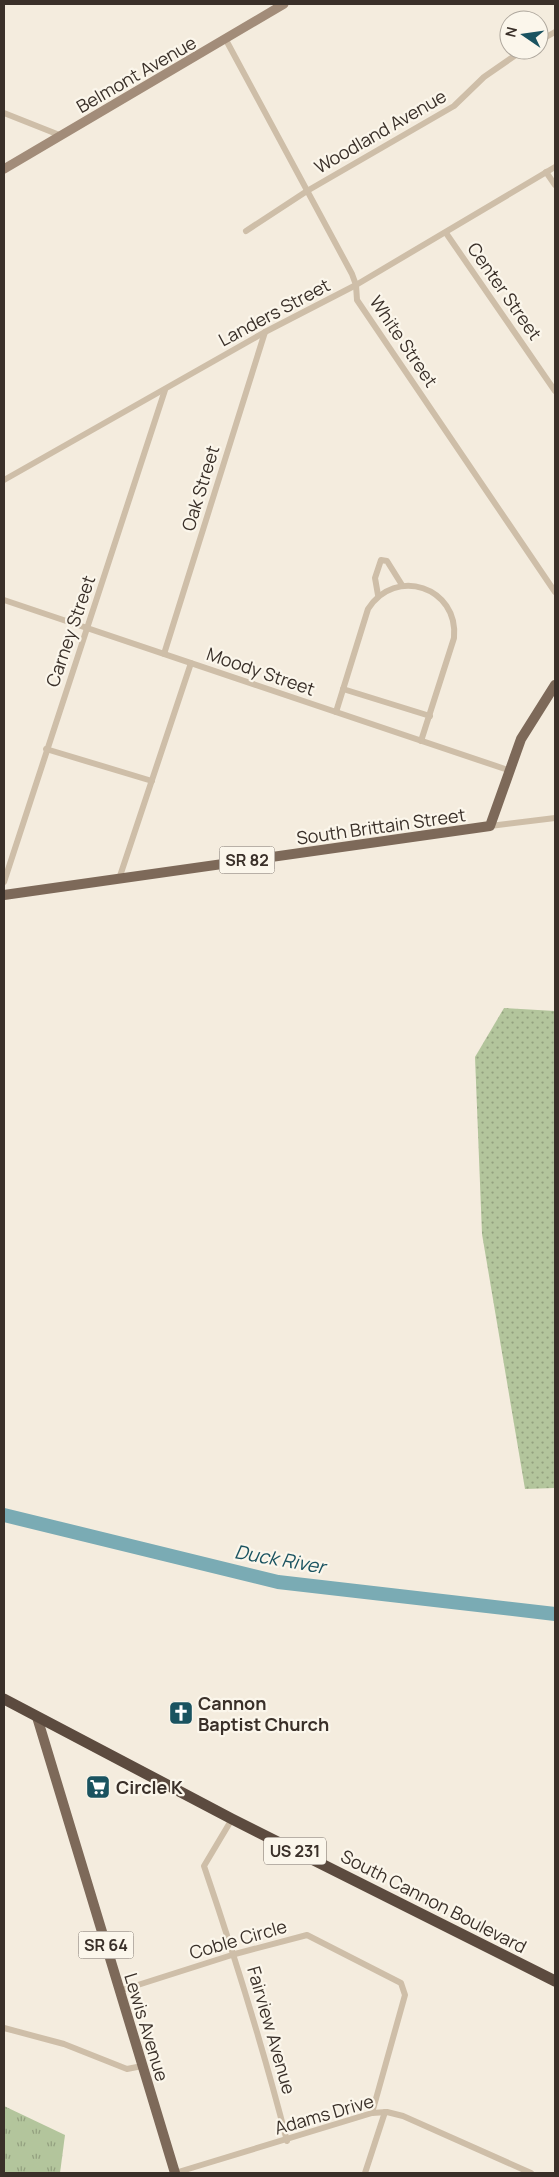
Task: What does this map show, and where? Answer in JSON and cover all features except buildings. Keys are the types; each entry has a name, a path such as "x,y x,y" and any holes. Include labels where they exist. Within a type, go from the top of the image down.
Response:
{"highway":[{"name":"South Cannon Boulevard","path":"4,1699 232,1819 555,1981"}],"main road":[{"name":"Belmont Avenue","path":"4,169 226,40 284,4"},
{"path":"490,826 508,770 528,726 555,684"},
{"name":"South Brittain Street","path":"4,895 490,826"},
{"name":"Lewis Avenue","path":"37,1717 175,2173"}],"street":[{"name":"White Street","path":"226,40 356,285 357,300 555,592"},
{"name":"Woodland Avenue","path":"246,231 307,191 454,106 484,77 509,60"},
{"path":"4,114 62,136"},
{"name":"Landers Street","path":"4,480 265,332 356,285 555,167"},
{"path":"546,172 555,185"},
{"name":"Center Street","path":"446,232 555,391"},
{"name":"Oak Street","path":"164,654 265,332"},
{"name":"Carney Street","path":"4,882 165,390"},
{"path":"378,595 375,578 381,560 387,561 402,585"},
{"path":"336,712 368,609 378,595 402,585 424,588 442,599 454,617 454,638 421,741"},
{"name":"Moody Street","path":"4,600 508,770"},
{"path":"119,879 190,663"},
{"path":"344,689 430,716"},
{"path":"46,749 152,781"},
{"name":"South Brittain Street","path":"490,826 555,818"},
{"name":"Fairview Avenue","path":"232,1819 204,1866 235,1954 263,2048 287,2140"},
{"name":"Coble Circle","path":"119,1991 235,1954 307,1935 401,1983 405,1995 372,2113"},
{"path":"4,2028 64,2044 127,2069 142,2066"},
{"path":"366,2173 385,2112"},
{"name":"Adams Drive","path":"175,2173 372,2113 385,2112 403,2116 531,2173"}],"green space":[{"path":"504,1008 555,1011 555,1488 525,1489 482,1234 475,1057"},
{"path":"4,2106 65,2135 60,2173 4,2173"}],"waterway":[{"name":"Duck River","path":"4,1515 278,1582 555,1614"}],"place":[{"name":"Cannon Baptist Church","path":"181,1713"},
{"name":"Circle K","path":"98,1787"}]}
